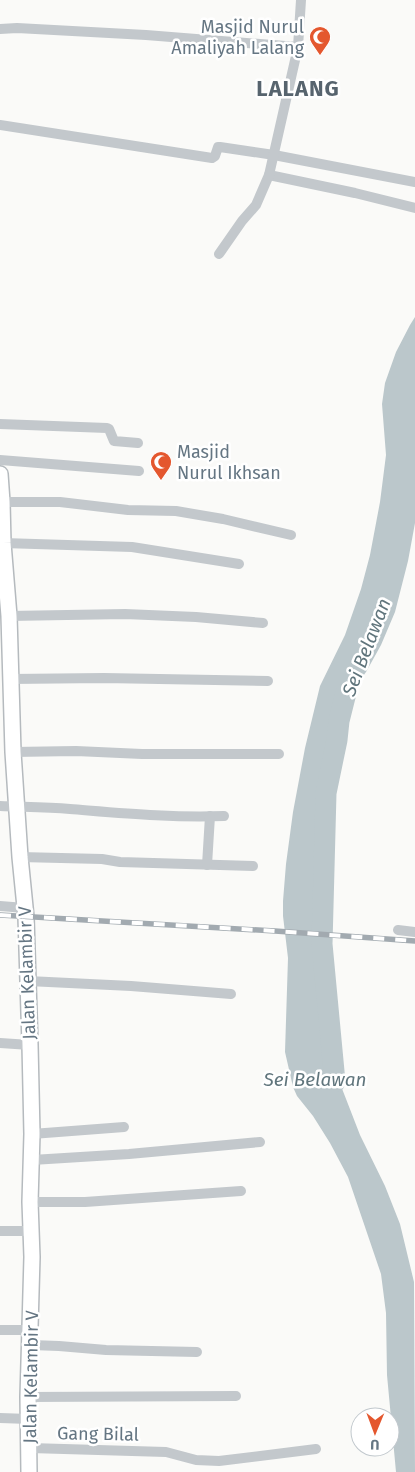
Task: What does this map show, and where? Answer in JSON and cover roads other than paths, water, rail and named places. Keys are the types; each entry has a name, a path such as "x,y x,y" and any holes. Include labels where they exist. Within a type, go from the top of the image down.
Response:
{"main road":[{"name":"Jalan Kelambir V","path":"0,474 13,752 25,908 30,1045 32,1257 28,1397 29,1472"}],"street":[{"path":"219,254 242,221 256,205 269,174 298,47 301,0"},
{"path":"0,28 146,35 298,47"},
{"path":"0,125 212,158 219,147 274,154 415,182"},
{"path":"269,174 355,192 415,208"},
{"path":"0,424 107,428 114,441 138,443"},
{"path":"0,460 139,471"},
{"path":"1,502 60,502 128,510 176,512 224,519 291,535"},
{"path":"3,543 132,547 240,564"},
{"path":"6,625 125,614 196,617 263,623"},
{"path":"10,679 104,678 268,681"},
{"path":"13,752 279,754"},
{"path":"0,806 224,816"},
{"path":"207,865 210,816"},
{"path":"20,857 253,866"},
{"path":"0,906 25,908"},
{"path":"398,930 415,932"},
{"path":"28,982 131,986 231,994"},
{"path":"0,1043 30,1045"},
{"path":"32,1134 124,1127"},
{"path":"32,1160 129,1154 260,1142"},
{"path":"30,1202 95,1202 240,1191"},
{"path":"0,1230 31,1231"},
{"path":"0,1330 59,1346 106,1350 197,1352"},
{"path":"28,1397 236,1396"},
{"path":"0,1418 29,1419"},
{"name":"Gang Bilal","path":"30,1448 166,1452 196,1460 219,1461 316,1449"}],"water":[{"name":"Sei Belawan","path":"415,317 415,523 408,561 395,612 381,645 366,672 348,697 331,747 321,859 320,902 323,988 330,1045 341,1086 360,1135 385,1186 400,1224 414,1282 415,1472 396,1472 395,1457 400,1457 400,1407 390,1407 387,1375 386,1313 381,1274 348,1177 313,1116 297,1096 285,1052 288,958 283,901 293,812 305,748 320,686 345,635 361,589 370,555 380,502 386,455 382,404 385,383 396,352"}],"waterway":[{"name":"Sei Belawan","path":"335,1082 322,944 326,793 346,693"}],"railway":[{"path":"0,915 415,941"}],"place":[{"name":"Masjid Nurul Amaliyah Lalang","path":"320,56"},
{"name":"Masjid Nurul Ikhsan","path":"161,481"}],"district":[{"name":"LALANG","path":"298,88"}]}
